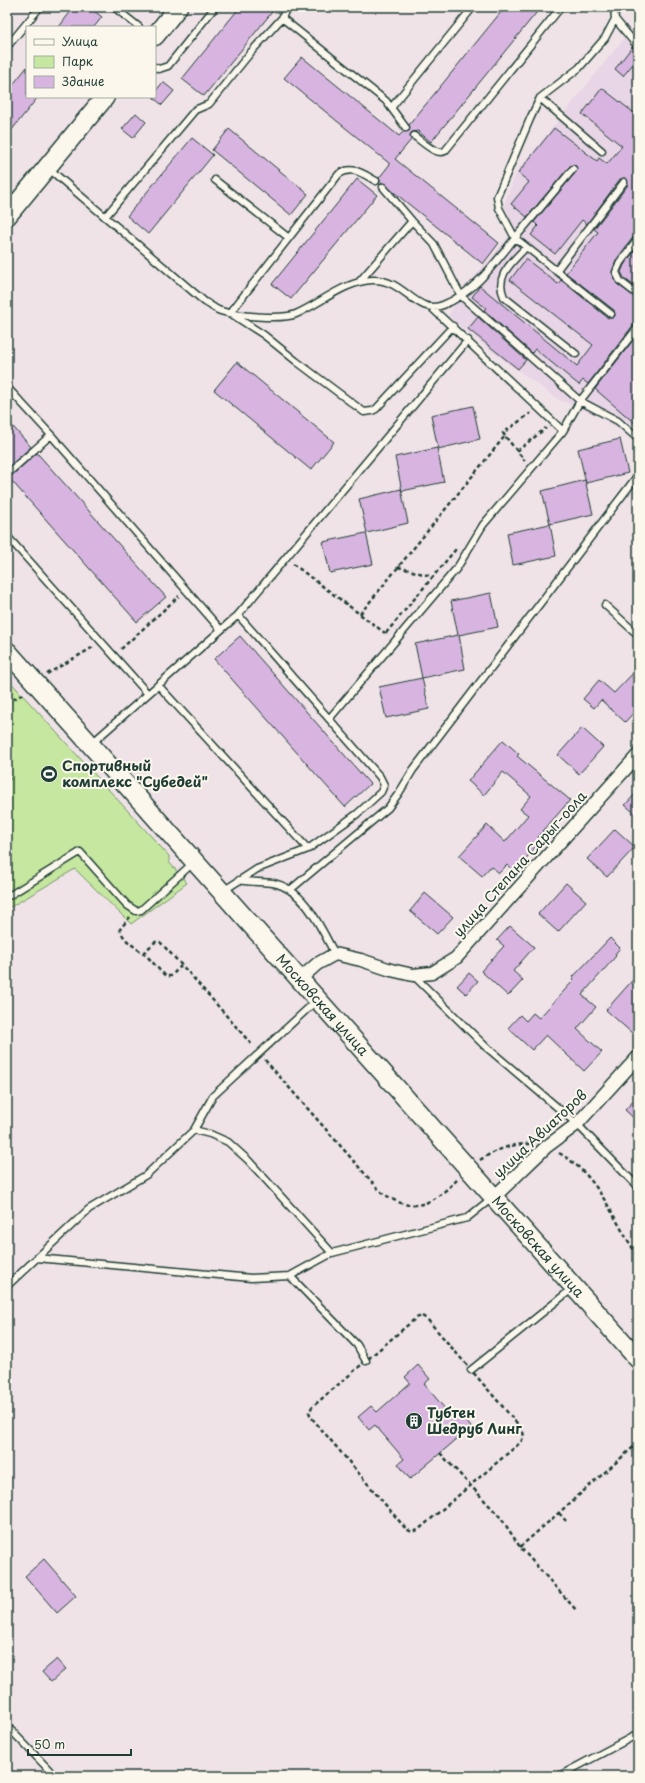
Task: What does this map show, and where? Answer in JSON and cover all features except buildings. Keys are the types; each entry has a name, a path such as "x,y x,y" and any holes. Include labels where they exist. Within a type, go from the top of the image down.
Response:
{"main road":[{"path":"156,35 178,7"},
{"path":"7,216 103,98"},
{"name":"Московская улица","path":"7,651 638,1359"}],"street":[{"name":"улица Степана Сарыг-оола","path":"413,976 432,973 456,958 638,756"},
{"path":"299,980 317,964 335,954 362,960 413,976"},
{"name":"улица Авиаторов","path":"494,1197 546,1147 577,1124 638,1057"}],"lane":[{"path":"7,47 40,7"},
{"path":"114,7 138,26"},
{"path":"156,68 159,69 168,66 216,7"},
{"path":"105,217 195,110 209,104 282,18 287,7"},
{"path":"391,108 473,7"},
{"path":"414,136 436,151 441,152 445,150 561,7"},
{"path":"611,314 515,238 499,208 498,198 540,98 583,63 604,38 615,19 614,7"},
{"path":"282,18 386,101 406,128"},
{"path":"615,19 638,46"},
{"path":"540,98 602,151"},
{"path":"47,167 205,302 218,310 230,313 272,317 294,314 360,282 374,280 390,282 422,306 433,309 453,326 564,431"},
{"path":"230,313 339,174 352,169 376,181"},
{"path":"433,309 461,296 488,271 573,169"},
{"path":"215,180 289,238"},
{"path":"556,270 624,182"},
{"path":"383,187 434,244 461,296 580,401 618,421 638,439"},
{"path":"360,282 412,221"},
{"path":"638,239 620,263 616,272 620,281 638,295"},
{"path":"526,247 502,275 500,282 504,297 576,354"},
{"path":"230,313 264,335 296,362 364,412 376,409 453,326"},
{"path":"329,719 464,559 483,525 564,431 580,401 638,327"},
{"path":"90,745 238,615 468,340"},
{"path":"7,387 51,435 221,630"},
{"path":"7,474 51,435"},
{"path":"290,890 388,808 413,770 638,475"},
{"path":"7,536 148,694"},
{"path":"605,605 638,635"},
{"path":"221,892 257,869 308,849 357,814 381,792 384,785 380,777 238,615"},
{"path":"158,685 308,849"},
{"path":"7,897 80,852 127,905 136,911 145,907 195,862"},
{"path":"239,880 250,883 274,883 290,890 316,919 335,954"},
{"path":"413,976 485,1046 577,1124 638,1187"},
{"path":"7,1286 89,1209 146,1175 194,1130 213,1096 317,999"},
{"path":"194,1130 210,1134 228,1142 248,1160 332,1253"},
{"path":"37,1258 251,1278 290,1276 332,1253 466,1218 494,1197"},
{"path":"290,1276 357,1345 366,1361"},
{"path":"471,1370 575,1287"},
{"path":"7,1726 55,1776"},
{"path":"559,1776 638,1734"}],"path":[{"path":"360,614 505,436 503,434 539,407"},
{"path":"517,451 554,422"},
{"path":"505,436 531,469"},
{"path":"293,564 395,641"},
{"path":"398,567 447,580"},
{"path":"114,655 186,590"},
{"path":"45,675 102,642"},
{"path":"7,703 22,694"},
{"path":"7,777 12,781"},
{"path":"136,911 121,926 120,929 122,935 143,952 166,976 171,976 181,966"},
{"path":"143,952 155,942 158,942 189,973 380,1191 402,1204 414,1205 427,1203 440,1196 458,1179"},
{"path":"478,1161 510,1146 530,1143 546,1147 572,1162 594,1182 638,1256"},
{"path":"422,1316 427,1319 471,1370 522,1429 524,1436 521,1442 418,1530 409,1530 311,1417 309,1412 312,1407 416,1318 422,1316"},
{"path":"520,1547 638,1443"},
{"path":"440,1454 501,1518 520,1547 577,1611"},
{"path":"559,1513 566,1521"}],"shaded area":[{"path":"638,21 638,444 596,415 559,400 491,351 448,316 468,284 515,229 504,205 516,173"}],"green space":[{"name":"Спортивный комплекс \"Субедей\"","path":"7,678 169,856 169,862 187,883 131,924 75,869 7,909"}],"place":[{"name":"Спортивный комплекс \"Субедей\"","path":"49,774"},
{"name":"Тубтен Шедруб Линг","path":"414,1421"}]}
